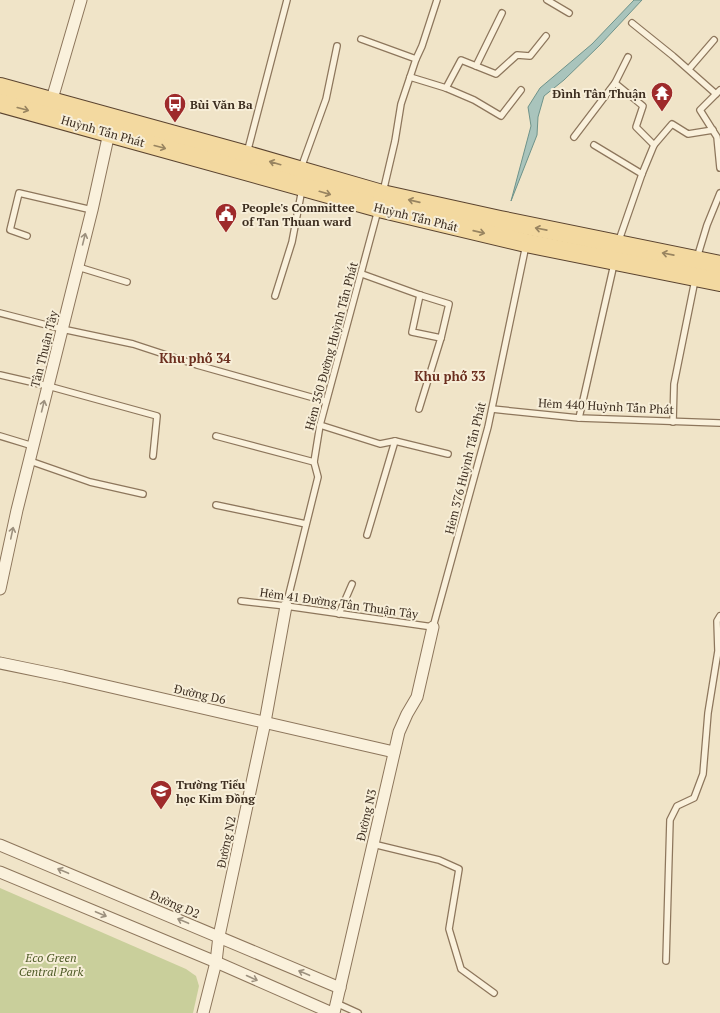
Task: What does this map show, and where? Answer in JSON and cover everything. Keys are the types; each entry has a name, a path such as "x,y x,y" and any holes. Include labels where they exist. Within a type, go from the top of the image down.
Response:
{"main road":[{"name":"Huỳnh Tấn Phát","path":"0,87 109,133 301,178 526,243 720,282"},
{"name":"Huỳnh Tấn Phát","path":"0,103 49,108 247,155 301,178"},
{"name":"Huỳnh Tấn Phát","path":"381,201 500,220 720,264"},
{"path":"643,267 646,250"}],"street":[{"path":"49,108 82,0"},
{"name":"Tân Thuận Tây","path":"0,589 2,571 92,210 109,133"},
{"name":"Đường N2","path":"203,1013 216,962 219,936 265,722 286,606"},
{"name":"Đường N3","path":"334,1010 399,732 417,697 433,627"},
{"name":"Đường D6","path":"0,663 63,676 394,752"},
{"name":"Đường D2","path":"0,845 340,988"},
{"path":"0,872 334,1010"}],"lane":[{"path":"247,155 287,0"},
{"name":"Hẻm 350 Đường Huỳnh Tấn Phát","path":"286,606 318,477 314,462 325,401 362,274 381,201 395,141 401,104 437,0"},
{"path":"547,0 568,13"},
{"path":"476,66 502,13"},
{"path":"632,23 718,92 700,110 717,137 720,168"},
{"path":"446,88 461,60 496,74 517,55 530,56 546,36"},
{"path":"361,39 416,59"},
{"path":"689,69 714,40"},
{"path":"275,296 292,242 301,178 326,98 337,46"},
{"path":"574,137 615,83 628,57"},
{"path":"410,77 446,88 474,100 501,116 521,90"},
{"path":"615,83 643,106 636,127 654,145"},
{"path":"618,244 642,174 654,145 672,124 688,134 713,130"},
{"path":"594,145 642,174"},
{"path":"27,236 10,230 19,193 92,210"},
{"path":"697,260 707,226 720,193"},
{"name":"Hẻm 376 Huỳnh Tấn Phát","path":"433,627 486,434 526,243"},
{"path":"579,418 615,261"},
{"path":"78,267 127,282"},
{"path":"362,274 449,304 420,409"},
{"path":"673,422 674,384 695,277"},
{"path":"420,295 412,332 440,338"},
{"path":"0,313 62,329 133,344 198,365 325,401"},
{"path":"0,375 48,386 157,416 153,456"},
{"name":"Hẻm 440 Huỳnh Tấn Phát","path":"492,409 579,418 720,423"},
{"path":"320,425 380,444 395,442 448,454"},
{"path":"0,436 33,446"},
{"path":"216,436 314,462"},
{"path":"367,535 395,442"},
{"path":"30,461 90,482 143,494"},
{"path":"216,505 306,524"},
{"path":"339,614 352,584"},
{"name":"Hẻm 41 Đường Tân Thuận Tây","path":"241,601 433,627"},
{"path":"666,961 670,820 677,806 694,798 703,774 708,713 718,651 717,621 720,616"},
{"path":"373,844 439,860 459,869 449,929 460,968 494,993"},
{"path":"334,1010 358,1013"}],"green space":[{"name":"Eco Green Central Park","path":"0,888 186,969 196,976 199,986 193,1013 0,1013"}],"water":[{"path":"634,0 642,0 600,45 564,80 544,96 538,117 537,135 511,201 531,126 528,107 540,88 592,44"}],"place":[{"name":"Đình Tân Thuận","path":"662,112"},
{"name":"Bùi Văn Ba","path":"175,124"},
{"name":"People's Committee of Tan Thuan ward","path":"226,234"},
{"name":"Trường Tiểu học Kim Đồng","path":"161,810"}],"district":[{"name":"Khu phố 34","path":"195,358"},
{"name":"Khu phố 33","path":"450,376"}]}
